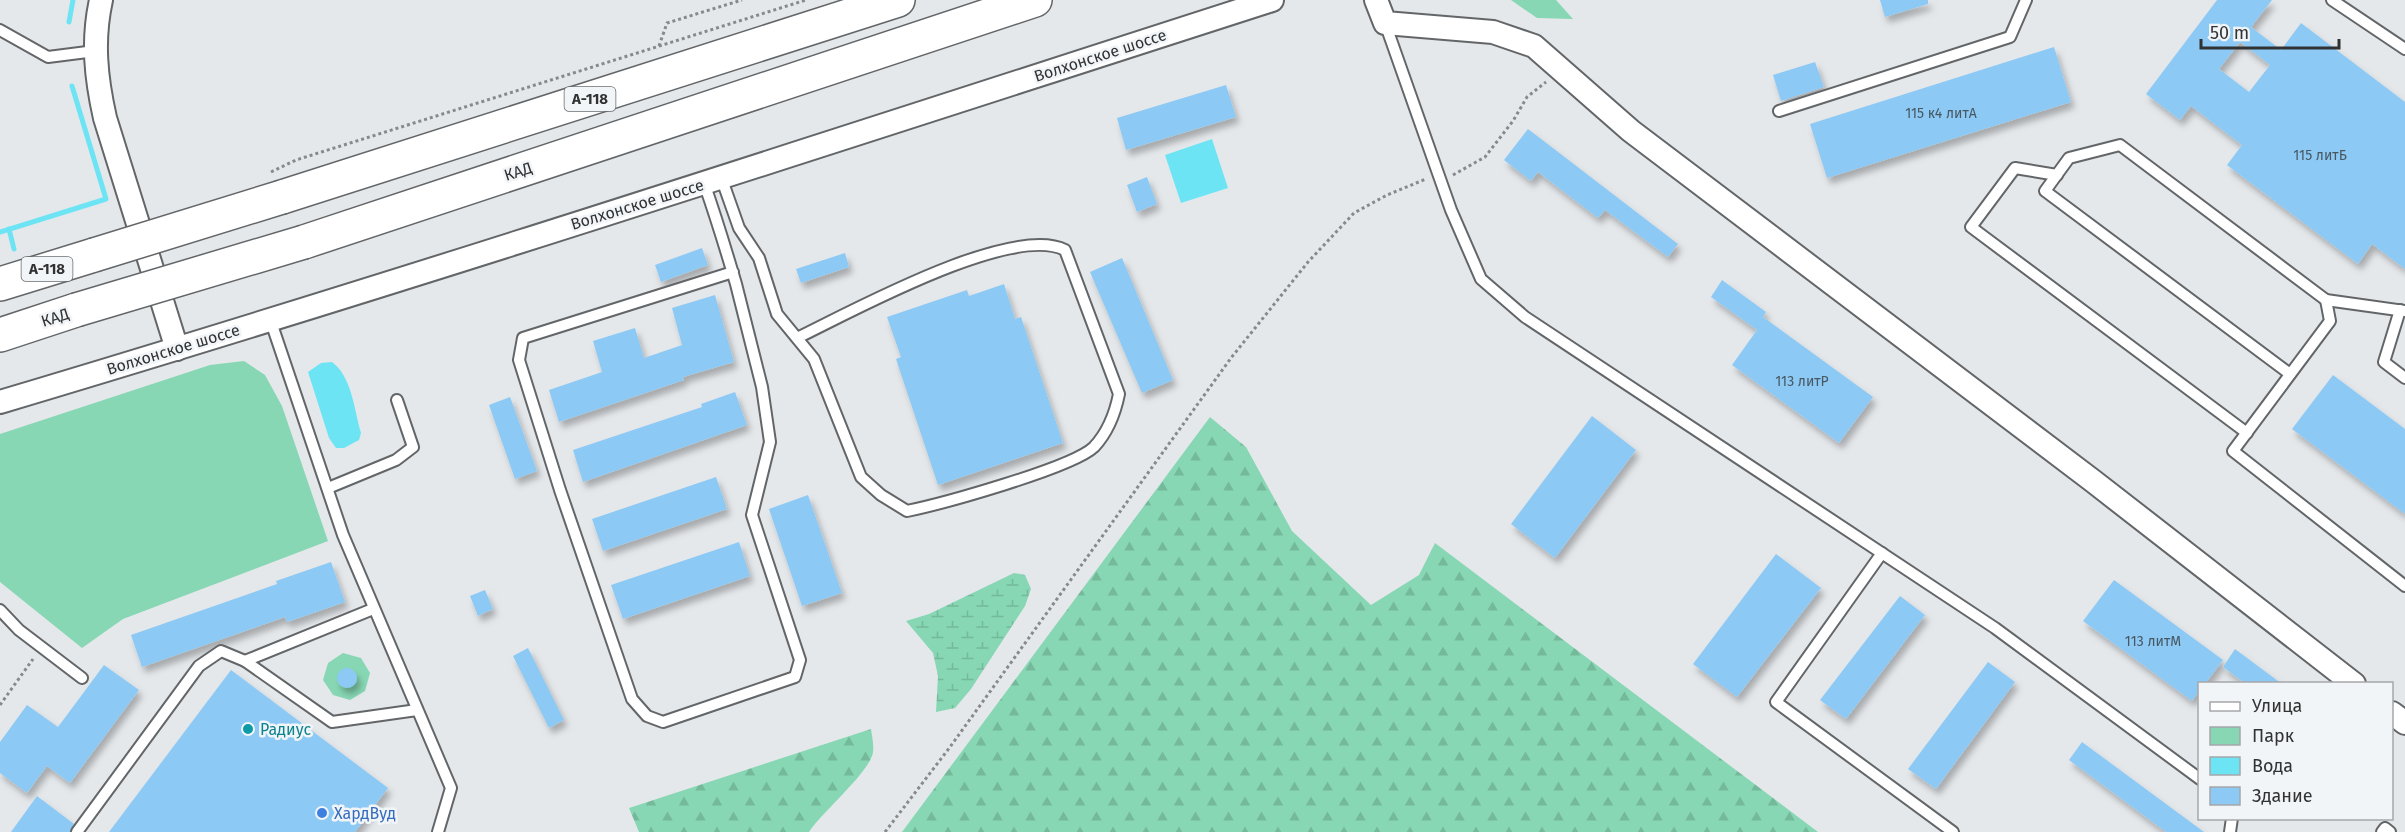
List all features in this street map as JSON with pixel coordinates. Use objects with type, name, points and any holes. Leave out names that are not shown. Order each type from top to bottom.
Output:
[{"type":"highway","name":"А-118","points":[[0,284],[282,197],[898,0]]},
{"type":"highway","name":"КАД","points":[[0,335],[304,242],[1035,0]]},
{"type":"street","points":[[101,0],[94,51],[105,118],[177,349]]},
{"type":"street","name":"Волхонское шоссе","points":[[0,402],[177,349],[712,180],[1272,0]]},
{"type":"street","points":[[1376,0],[1385,23],[1493,32],[1534,46],[1631,131],[2093,481],[2351,682]]},
{"type":"street","points":[[2393,714],[2405,723]]},
{"type":"lane","points":[[1779,111],[2010,37],[2026,0]]},
{"type":"lane","points":[[2332,0],[2405,49]]},
{"type":"lane","points":[[1385,23],[1480,279],[1525,317],[1995,628],[2198,778]]},
{"type":"lane","points":[[0,30],[48,57],[94,51]]},
{"type":"lane","points":[[2290,374],[2045,191],[2069,158],[2120,145],[2326,300],[2402,311],[2384,362],[2405,378]]},
{"type":"lane","points":[[2057,175],[2015,168],[1971,227],[2247,433]]},
{"type":"lane","points":[[712,180],[762,387],[770,442],[753,514],[800,660],[795,677],[663,722],[647,716],[632,699],[538,423],[519,360],[523,338],[733,272]]},
{"type":"lane","points":[[712,180],[759,258],[777,314],[797,338],[814,358],[861,477],[881,495],[907,511],[942,504],[1072,459],[1093,448],[1114,417],[1119,394],[1065,250],[1054,244],[1011,247],[920,278],[797,338]]},
{"type":"lane","points":[[2326,300],[2330,321],[2233,451],[2405,586]]},
{"type":"lane","points":[[270,319],[342,535],[451,788],[438,832]]},
{"type":"lane","points":[[327,488],[396,460],[413,447],[397,400]]},
{"type":"lane","points":[[1882,553],[1776,702],[1953,832]]},
{"type":"lane","points":[[245,661],[373,609]]},
{"type":"lane","points":[[0,610],[41,647],[82,678]]},
{"type":"lane","points":[[77,832],[199,666],[221,651],[245,661],[332,722],[417,710]]},
{"type":"lane","points":[[2382,832],[2385,828],[2390,832]]},
{"type":"path","points":[[659,46],[667,23],[742,0]]},
{"type":"path","points":[[296,160],[806,0]]},
{"type":"path","points":[[885,832],[950,747],[1231,358],[1308,262],[1354,213],[1387,195],[1441,179],[1485,156],[1513,121],[1527,97],[1545,82],[1557,65]]},
{"type":"path","points":[[0,705],[41,647]]},
{"type":"green space","points":[[1511,0],[1556,0],[1573,19],[1537,18]]},
{"type":"green space","points":[[244,361],[265,375],[282,406],[328,541],[123,619],[82,648],[0,582],[0,434],[210,365]]},
{"type":"green space","points":[[1210,417],[1246,447],[1292,531],[1371,605],[1419,575],[1435,543],[1818,832],[902,832]]},
{"type":"green space","points":[[1014,573],[1025,575],[1031,589],[1025,606],[971,689],[955,708],[936,712],[938,676],[933,653],[906,621],[929,614]]},
{"type":"green space","points":[[343,653],[361,658],[370,673],[365,691],[350,700],[333,695],[323,680],[328,663]]},
{"type":"green space","points":[[871,729],[873,752],[864,770],[809,832],[639,832],[629,808]]},
{"type":"water","points":[[1212,139],[1228,188],[1181,203],[1165,155]]},
{"type":"water","points":[[332,362],[339,368],[348,385],[361,433],[359,440],[344,448],[336,448],[329,438],[308,372],[321,363]]},
{"type":"building","points":[[1880,0],[1928,0],[1928,4],[1885,17]]},
{"type":"building","points":[[2217,0],[2272,0],[2251,27],[2281,50],[2301,23],[2405,102],[2405,269],[2372,244],[2358,264],[2227,165],[2242,145],[2191,106],[2180,120],[2146,94]],"holes":[[[2240,42],[2270,65],[2249,92],[2219,69]]]},
{"type":"building","points":[[2054,47],[2071,102],[1827,178],[1810,124]]},
{"type":"building","points":[[1815,62],[1824,87],[1781,101],[1773,75]]},
{"type":"building","points":[[1226,85],[1236,117],[1126,150],[1117,118]]},
{"type":"building","points":[[1528,129],[1678,244],[1668,257],[1605,210],[1598,218],[1538,172],[1531,181],[1504,160]]},
{"type":"building","points":[[1147,177],[1157,204],[1137,212],[1127,185]]},
{"type":"building","points":[[702,248],[708,265],[661,282],[655,265]]},
{"type":"building","points":[[845,253],[849,267],[801,283],[796,269]]},
{"type":"building","points":[[1122,258],[1173,380],[1142,393],[1090,272]]},
{"type":"building","points":[[1722,280],[1766,312],[1763,317],[1873,397],[1839,443],[1732,365],[1757,330],[1711,297]]},
{"type":"building","points":[[1004,284],[1015,319],[1021,317],[1063,443],[938,485],[896,359],[901,357],[887,317],[967,290],[969,296]]},
{"type":"building","points":[[715,295],[734,362],[683,377],[684,380],[559,422],[549,390],[602,372],[593,341],[635,328],[644,358],[682,345],[672,308]]},
{"type":"building","points":[[2333,375],[2405,429],[2405,514],[2292,429]]},
{"type":"building","points":[[735,392],[747,425],[583,482],[573,450],[702,407],[701,404]]},
{"type":"building","points":[[510,397],[537,471],[515,479],[489,405]]},
{"type":"building","points":[[1592,416],[1636,450],[1555,558],[1511,524]]},
{"type":"building","points":[[716,477],[727,509],[603,551],[592,519]]},
{"type":"building","points":[[808,495],[842,593],[802,606],[769,509]]},
{"type":"building","points":[[739,542],[750,576],[623,619],[611,585]]},
{"type":"building","points":[[1776,554],[1821,588],[1737,697],[1693,664]]},
{"type":"building","points":[[331,562],[345,602],[287,622],[285,617],[142,667],[131,635],[277,584],[276,581]]},
{"type":"building","points":[[2114,580],[2223,660],[2206,682],[2198,682],[2198,692],[2192,701],[2083,621]]},
{"type":"building","points":[[485,590],[493,609],[478,616],[470,596]]},
{"type":"building","points":[[1900,596],[1925,615],[1846,719],[1820,700]]},
{"type":"building","points":[[528,648],[564,720],[549,728],[513,656]]},
{"type":"building","points":[[2235,649],[2279,682],[2243,682],[2223,667]]},
{"type":"building","points":[[1988,662],[2015,682],[1936,789],[1908,769]]},
{"type":"building","points":[[104,665],[139,690],[70,783],[47,766],[27,793],[0,773],[0,742],[27,705],[58,727]]},
{"type":"building","points":[[343,668],[351,668],[357,674],[357,682],[351,688],[343,688],[337,682],[337,674]]},
{"type":"building","name":"Радиус","points":[[231,670],[388,788],[355,832],[109,832]]},
{"type":"building","points":[[2082,742],[2204,832],[2166,832],[2069,760]]},
{"type":"building","points":[[37,796],[74,824],[70,832],[11,832]]},
{"type":"waterway","points":[[69,22],[73,0]]},
{"type":"waterway","points":[[0,232],[106,199],[72,86]]},
{"type":"waterway","points":[[9,229],[14,249]]},
{"type":"place","name":"Радиус","points":[[248,729]]},
{"type":"place","name":"ХардВуд","points":[[322,813]]}]
